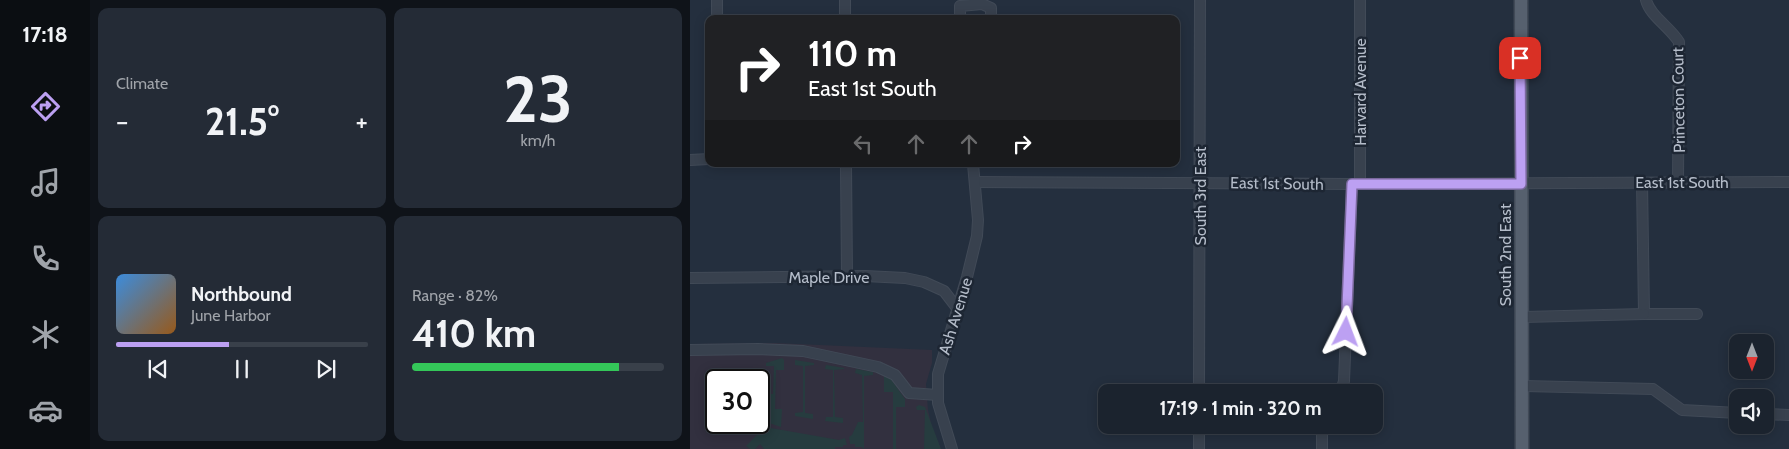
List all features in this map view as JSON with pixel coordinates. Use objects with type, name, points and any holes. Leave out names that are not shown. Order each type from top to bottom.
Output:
[{"type":"main road","name":"South 2nd East","points":[[1521,0],[1522,449]]},
{"type":"street","points":[[717,0],[717,15]]},
{"type":"street","points":[[845,0],[846,15]]},
{"type":"street","name":"South 3rd East","points":[[1199,384],[1200,0]]},
{"type":"street","name":"Harvard Avenue","points":[[1343,384],[1356,184],[1360,0]]},
{"type":"street","name":"Princeton Court","points":[[1646,0],[1648,6],[1672,30],[1679,42],[1678,182]]},
{"type":"street","points":[[960,15],[960,6],[982,4],[991,8],[991,15]]},
{"type":"street","points":[[690,160],[705,160]]},
{"type":"street","points":[[846,167],[846,276]]},
{"type":"street","name":"Ash Avenue","points":[[952,449],[940,410],[938,374],[967,278],[976,236],[978,220],[973,167]]},
{"type":"street","name":"East 1st South","points":[[975,182],[1356,184],[1789,182]]},
{"type":"street","points":[[1642,182],[1644,314]]},
{"type":"street","name":"Maple Drive","points":[[690,278],[846,276],[905,278],[924,282],[944,291],[957,308]]},
{"type":"street","points":[[1521,317],[1697,314]]},
{"type":"street","points":[[690,350],[803,350],[878,367],[895,375],[909,393],[938,395]]},
{"type":"street","points":[[1521,386],[1653,389],[1682,410],[1729,413]]},
{"type":"street","points":[[1774,414],[1789,415]]},
{"type":"street","points":[[1199,434],[1199,449]]},
{"type":"street","points":[[1322,434],[1322,449]]},
{"type":"shaded area","points":[[775,343],[932,350],[932,363],[926,384],[928,410],[932,428],[941,449],[690,449],[690,344]]},
{"type":"green space","points":[[782,358],[784,360],[784,370],[776,370],[775,409],[782,409],[781,427],[770,423],[770,394],[773,394],[774,366],[766,366],[766,363]]},
{"type":"green space","points":[[795,360],[814,363],[814,365],[805,366],[805,413],[813,414],[813,419],[795,416],[795,413],[803,412],[803,366],[795,365]]},
{"type":"green space","points":[[826,365],[844,368],[834,370],[835,417],[843,418],[843,423],[825,421],[826,417],[833,417],[833,370],[825,369]]},
{"type":"green space","points":[[856,369],[873,372],[873,375],[864,376],[864,449],[862,447],[855,447],[855,444],[850,444],[849,437],[852,435],[858,422],[863,422],[862,375],[855,373]]},
{"type":"green space","points":[[884,375],[888,375],[905,399],[905,407],[896,407],[896,449],[893,449],[893,392],[884,392]]},
{"type":"green space","points":[[919,405],[925,407],[941,449],[924,449],[925,410],[917,410],[916,407]]},
{"type":"green space","points":[[770,428],[839,440],[845,438],[847,445],[835,447],[835,449],[764,449],[760,444],[755,449],[750,449],[746,446],[758,434],[770,434]]},
{"type":"route","points":[[1346,332],[1352,184],[1521,184],[1520,58]]}]
